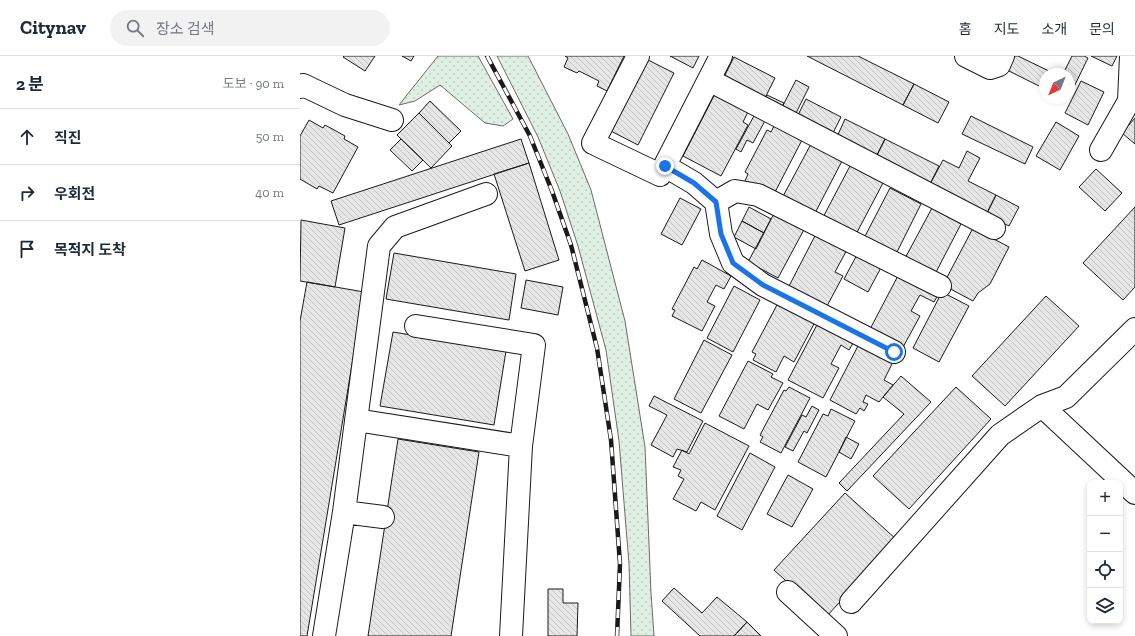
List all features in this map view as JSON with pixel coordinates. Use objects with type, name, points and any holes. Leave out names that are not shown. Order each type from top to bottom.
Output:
[{"type":"street","points":[[638,56],[593,143],[660,175],[722,56]]},
{"type":"street","points":[[966,56],[990,68],[998,64],[1003,56]]},
{"type":"street","points":[[1101,150],[1129,101],[1131,56]]},
{"type":"street","points":[[709,80],[994,228]]},
{"type":"street","points":[[300,87],[304,84],[345,105],[392,120]]},
{"type":"street","points":[[665,166],[694,183],[716,202],[721,234],[733,263],[763,285],[894,352]]},
{"type":"street","points":[[716,202],[735,191],[758,195],[940,286]]},
{"type":"street","points":[[324,636],[344,512],[379,246],[395,227],[486,194]]},
{"type":"street","points":[[416,326],[534,345],[521,446],[511,636]]},
{"type":"street","points":[[851,602],[1000,435],[1042,406],[1066,397],[1135,329]]},
{"type":"street","points":[[1042,406],[1135,493]]},
{"type":"street","points":[[356,420],[521,446]]},
{"type":"street","points":[[344,512],[383,516]]},
{"type":"street","points":[[788,592],[836,636]]},
{"type":"green space","points":[[438,56],[478,56],[513,119],[503,126],[485,123],[440,85],[415,101],[399,105]]},
{"type":"green space","points":[[497,56],[528,56],[568,134],[591,190],[625,321],[645,447],[654,636],[631,636],[629,564],[619,441],[606,350],[578,246],[560,191],[538,137]]},
{"type":"building","points":[[375,56],[365,71],[343,57]]},
{"type":"building","points":[[402,56],[414,56],[411,61]]},
{"type":"building","points":[[565,56],[624,56],[607,91],[597,86],[599,81],[579,71],[577,73],[564,67],[568,58]]},
{"type":"building","points":[[670,56],[699,56],[693,68]]},
{"type":"building","points":[[807,56],[858,56],[914,84],[903,105]]},
{"type":"building","points":[[1011,56],[1018,56],[1043,68],[1039,68],[1039,86],[1005,69]]},
{"type":"building","points":[[1072,56],[1084,56],[1088,58],[1075,85],[1075,68],[1066,68]]},
{"type":"building","points":[[1091,56],[1117,56],[1112,66]]},
{"type":"building","points":[[642,57],[674,73],[638,145],[607,129]]},
{"type":"building","points":[[734,57],[775,78],[763,102],[722,81]]},
{"type":"building","points":[[796,80],[809,87],[794,117],[780,111]]},
{"type":"building","points":[[1081,81],[1104,92],[1088,125],[1065,113],[1070,104],[1075,104],[1075,93]]},
{"type":"building","points":[[914,84],[949,102],[938,123],[903,105]]},
{"type":"building","points":[[717,90],[750,108],[743,122],[748,125],[721,176],[683,156]]},
{"type":"building","points":[[767,95],[784,103],[780,111],[763,102]]},
{"type":"building","points":[[806,99],[841,117],[831,137],[796,119]]},
{"type":"building","points":[[430,101],[461,131],[449,143],[419,113]]},
{"type":"building","points":[[419,113],[452,146],[431,168],[397,135]]},
{"type":"building","points":[[755,114],[766,119],[753,143],[747,140],[741,152],[736,149]]},
{"type":"building","points":[[971,116],[1033,147],[1025,164],[962,134]]},
{"type":"building","points":[[1135,118],[1135,144],[1122,133]]},
{"type":"building","points":[[845,119],[885,139],[875,159],[836,139]]},
{"type":"building","points":[[309,120],[323,128],[325,125],[345,136],[344,139],[358,147],[333,193],[319,186],[317,189],[300,179],[300,136]]},
{"type":"building","points":[[1056,122],[1079,136],[1060,170],[1036,156]]},
{"type":"building","points":[[774,126],[802,140],[773,196],[745,181],[748,174],[745,172],[767,130],[771,132]]},
{"type":"building","points":[[401,139],[423,160],[412,171],[390,150]]},
{"type":"building","points":[[521,139],[529,163],[339,225],[331,201]]},
{"type":"building","points":[[885,139],[939,166],[929,186],[875,159]]},
{"type":"building","points":[[811,144],[842,161],[813,217],[781,200]]},
{"type":"building","points":[[967,151],[980,158],[968,181],[996,195],[986,215],[929,186],[943,160],[959,168]]},
{"type":"building","points":[[529,163],[559,260],[525,271],[494,174]]},
{"type":"building","points":[[850,166],[883,183],[854,238],[821,221]]},
{"type":"building","points":[[1096,169],[1122,193],[1105,211],[1079,187]]},
{"type":"building","points":[[890,188],[921,204],[894,258],[862,242]]},
{"type":"building","points":[[996,195],[1019,207],[1009,226],[986,215]]},
{"type":"building","points":[[680,198],[701,209],[682,245],[661,234]]},
{"type":"building","points":[[749,207],[771,219],[764,233],[742,221]]},
{"type":"building","points":[[1135,207],[1135,287],[1123,300],[1083,263]]},
{"type":"building","points":[[777,208],[807,224],[778,278],[748,262]]},
{"type":"building","points":[[932,208],[961,224],[933,278],[903,262]]},
{"type":"building","points":[[301,220],[345,228],[335,287],[300,281]]},
{"type":"building","points":[[742,221],[764,233],[756,249],[734,237]]},
{"type":"building","points":[[973,228],[1009,247],[990,284],[978,293],[973,301],[943,285]]},
{"type":"building","points":[[818,230],[849,246],[835,272],[843,276],[827,306],[789,286]]},
{"type":"building","points":[[860,249],[884,262],[868,292],[844,279]]},
{"type":"building","points":[[394,253],[516,274],[509,320],[386,299]]},
{"type":"building","points":[[702,260],[731,276],[724,289],[716,285],[707,302],[715,306],[702,331],[672,316],[675,310],[672,309],[694,267],[697,269]]},
{"type":"building","points":[[901,270],[940,291],[934,302],[920,295],[911,311],[920,316],[902,349],[869,331]]},
{"type":"building","points":[[526,280],[563,287],[558,315],[521,308]]},
{"type":"building","points":[[307,282],[364,292],[307,636],[300,636],[300,321]]},
{"type":"building","points":[[734,286],[760,300],[733,352],[707,338]]},
{"type":"building","points":[[942,292],[969,306],[939,362],[913,348]]},
{"type":"building","points":[[1046,296],[1079,326],[1005,406],[972,376]]},
{"type":"building","points":[[778,303],[815,322],[794,362],[784,356],[776,372],[753,360],[756,354],[752,352]]},
{"type":"building","points":[[819,321],[855,340],[849,350],[841,345],[831,364],[839,368],[823,398],[788,380]]},
{"type":"building","points":[[393,332],[506,351],[494,425],[380,406]]},
{"type":"building","points":[[704,340],[732,355],[701,413],[674,399]]},
{"type":"building","points":[[860,342],[894,360],[884,380],[893,385],[879,402],[866,395],[863,402],[868,404],[864,411],[860,408],[856,414],[830,400]]},
{"type":"building","points":[[748,361],[773,374],[771,377],[783,383],[768,410],[757,404],[744,429],[719,416]]},
{"type":"building","points":[[901,376],[931,402],[847,491],[839,483],[904,414],[883,397]]},
{"type":"building","points":[[789,387],[810,398],[781,453],[760,442],[763,437],[760,435],[784,390],[786,391]]},
{"type":"building","points":[[956,387],[991,419],[909,509],[873,476]]},
{"type":"building","points":[[654,396],[703,421],[687,452],[677,449],[673,457],[651,445],[667,415],[649,406]]},
{"type":"building","points":[[812,406],[819,410],[807,433],[804,431],[793,451],[785,447],[802,415],[806,417]]},
{"type":"building","points":[[831,409],[855,421],[826,477],[798,462],[823,414],[828,416]]},
{"type":"building","points":[[705,423],[749,446],[715,510],[701,502],[696,511],[673,499],[684,479],[678,476],[681,470],[673,467],[682,450],[689,454]]},
{"type":"building","points":[[846,437],[859,444],[851,459],[839,452]]},
{"type":"building","points":[[398,439],[479,452],[451,636],[368,636]]},
{"type":"building","points":[[750,453],[775,467],[742,530],[717,516]]},
{"type":"building","points":[[788,475],[813,489],[792,527],[767,514]]},
{"type":"building","points":[[845,493],[897,540],[826,617],[774,570]]},
{"type":"building","points":[[674,588],[702,613],[717,597],[747,622],[734,636],[700,636],[662,601]]},
{"type":"building","points":[[548,589],[563,589],[563,603],[578,603],[577,636],[548,636]]},
{"type":"building","points":[[747,622],[761,636],[734,636]]},
{"type":"railway","points":[[487,56],[530,136],[552,191],[571,245],[597,348],[611,440],[620,564],[617,636]]},
{"type":"route","points":[[665,166],[694,183],[716,202],[721,234],[733,263],[763,285],[894,352]]}]
